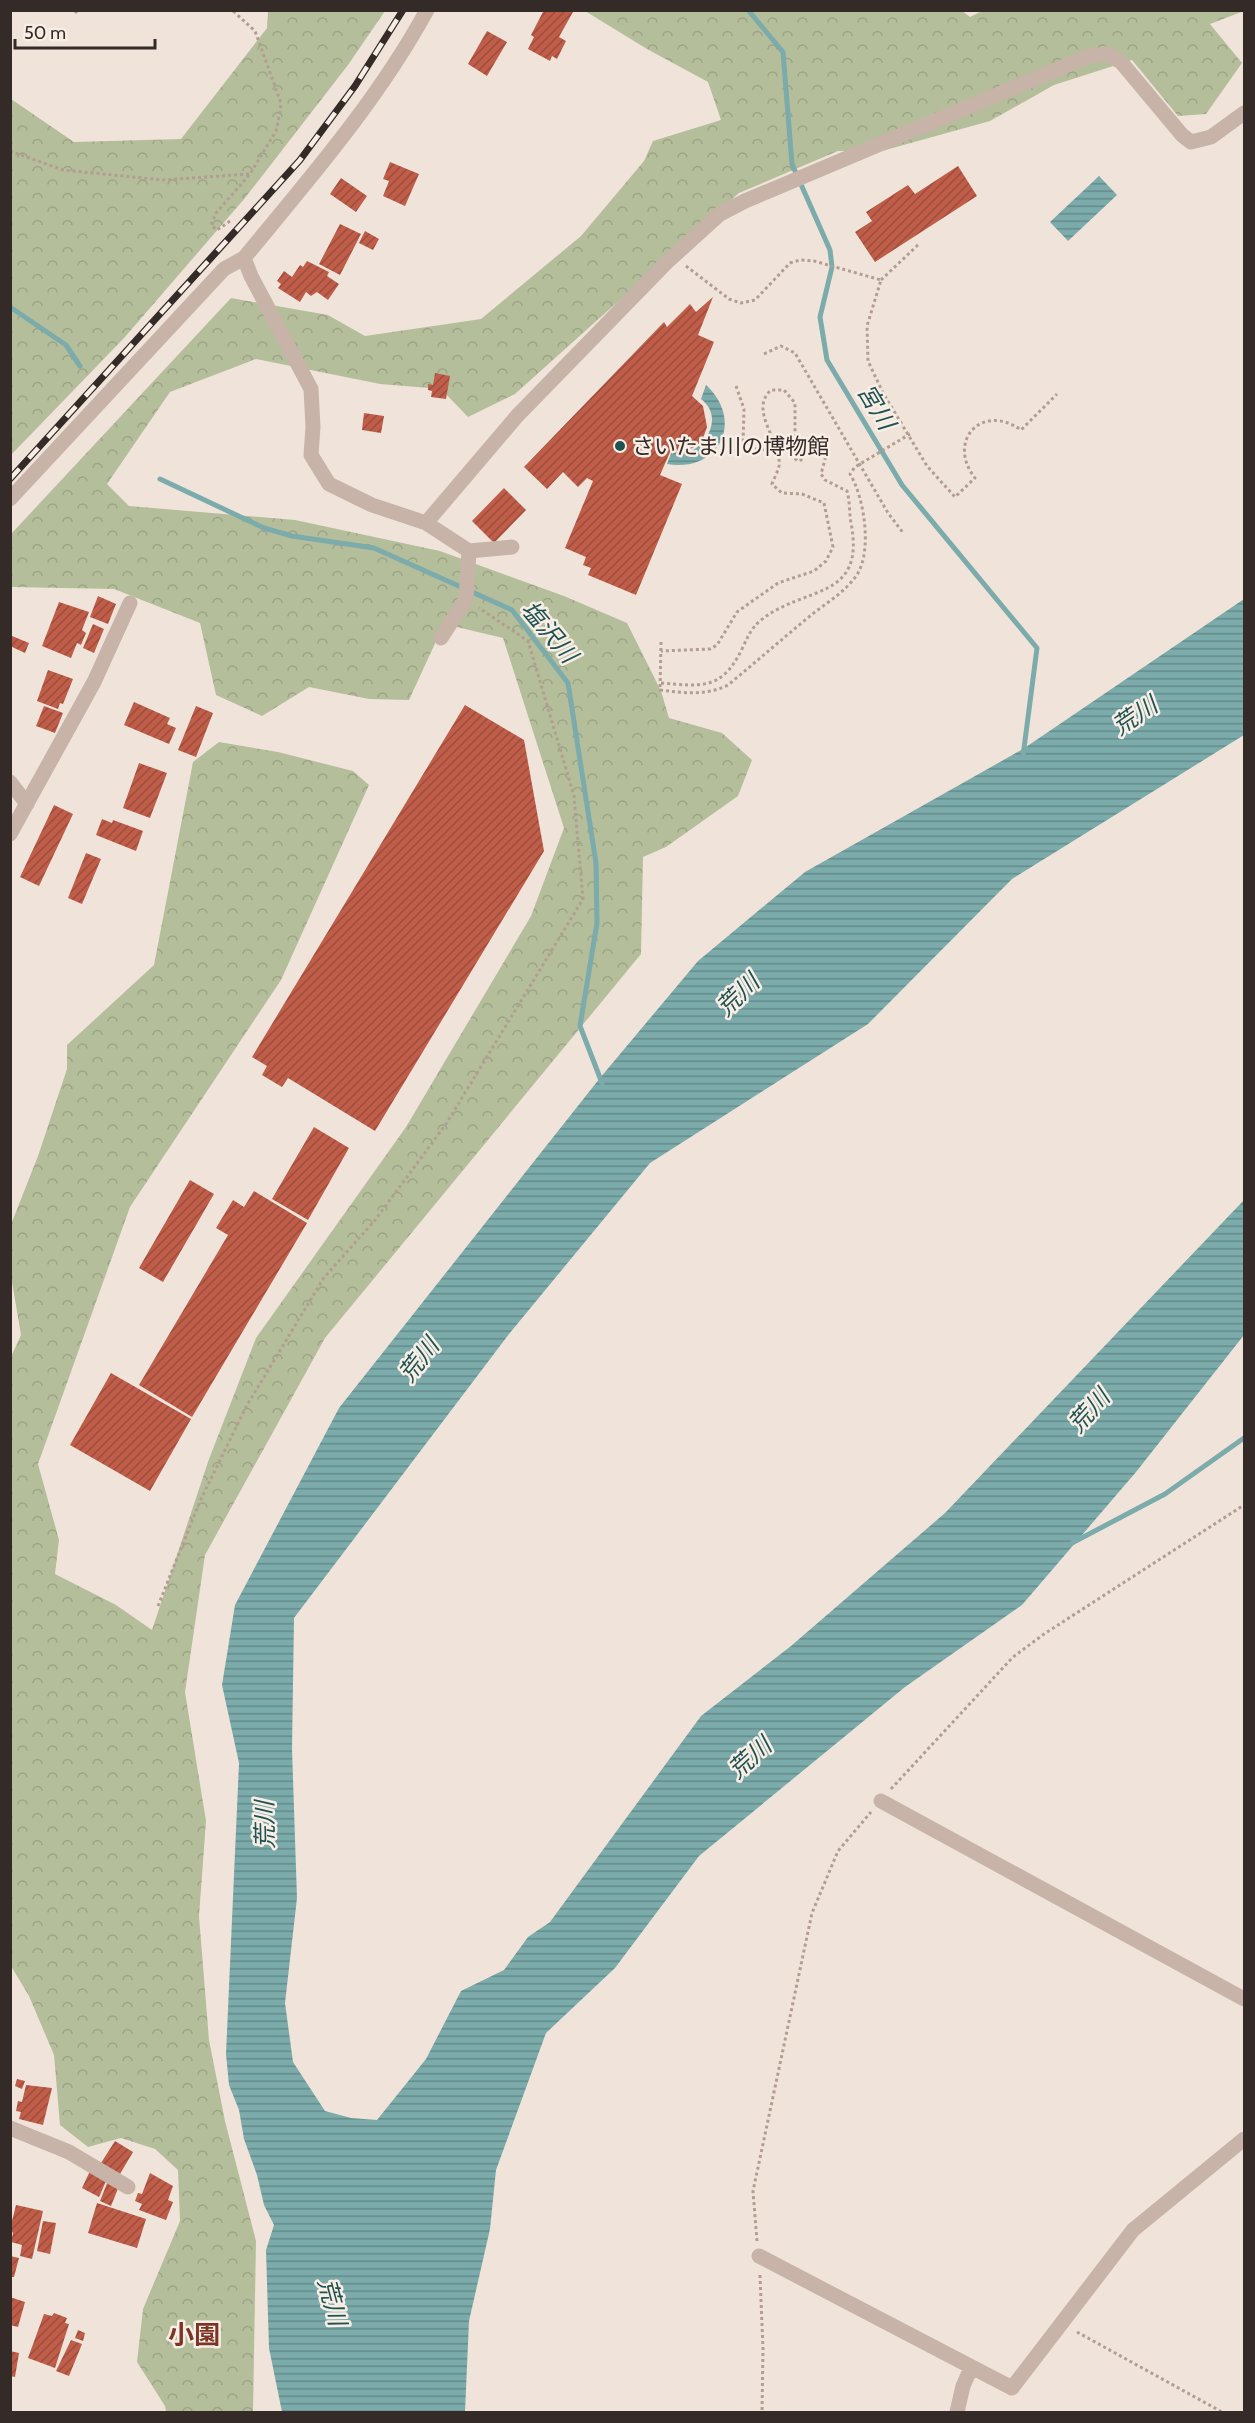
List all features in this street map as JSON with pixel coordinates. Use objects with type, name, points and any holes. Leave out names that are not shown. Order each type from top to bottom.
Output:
[{"type":"street","points":[[10,499],[224,269],[244,258],[344,133],[387,75],[427,10]]},
{"type":"street","points":[[426,523],[517,416],[675,255],[720,214],[1089,57],[1107,54],[1121,62],[1182,135],[1191,142],[1211,138],[1245,113]]},
{"type":"street","points":[[244,258],[251,276],[311,389],[313,427],[310,455],[329,484],[372,505],[426,523],[469,550],[512,547]]},
{"type":"street","points":[[441,638],[466,599],[469,550]]},
{"type":"street","points":[[10,834],[94,682],[130,603]]},
{"type":"street","points":[[10,782],[27,804]]},
{"type":"street","points":[[880,1801],[1245,1999]]},
{"type":"street","points":[[10,2128],[69,2152],[128,2187]]},
{"type":"street","points":[[759,2256],[1012,2388],[1133,2230],[1245,2139]]},
{"type":"street","points":[[957,2412],[963,2386],[971,2367]]},
{"type":"path","points":[[230,222],[217,230],[211,225],[216,213],[250,174],[276,131],[281,103],[255,31],[232,10]]},
{"type":"path","points":[[10,151],[63,170],[164,180],[250,174]]},
{"type":"path","points":[[919,244],[881,280],[867,326],[868,361],[883,393],[910,434],[927,466],[956,496],[975,478],[965,461],[964,451],[965,443],[974,428],[982,422],[998,419],[1021,430],[1057,394]]},
{"type":"path","points":[[675,255],[693,274],[729,299],[741,303],[755,300],[790,263],[800,260],[814,261],[881,280]]},
{"type":"path","points":[[764,354],[781,346],[795,353],[888,513],[904,534]]},
{"type":"path","points":[[736,386],[744,409],[743,442],[747,447],[754,449],[776,450]]},
{"type":"path","points":[[661,651],[710,649],[717,645],[737,612],[778,583],[814,571],[831,553],[833,547],[824,503],[802,494],[782,493],[772,484],[779,468],[762,405],[765,395],[771,390],[778,389],[791,395],[795,403],[795,458],[797,461],[801,460],[805,453],[816,445],[824,447],[827,452],[821,474],[825,480],[847,491],[855,541],[851,564],[846,574],[824,592],[776,609],[758,622],[723,677],[708,685],[661,683]]},
{"type":"path","points":[[661,642],[660,690],[688,693],[722,688],[852,582],[862,564],[865,548],[857,489],[850,474],[860,464],[910,434]]},
{"type":"path","points":[[158,1606],[200,1501],[246,1407],[323,1280],[376,1219],[446,1124],[583,899],[574,796],[528,641],[466,599]]},
{"type":"path","points":[[762,2412],[763,2349],[759,2256],[753,2191],[812,1913],[838,1851],[880,1801],[1013,1657],[1094,1601],[1245,1505]]},
{"type":"path","points":[[1062,2323],[1222,2412]]},
{"type":"green space","points":[[961,10],[970,17],[984,10],[1244,11],[1210,24],[1242,63],[1206,114],[1178,116],[1132,60],[1054,85],[990,121],[882,151],[838,151],[739,193],[515,394],[468,417],[441,389],[380,384],[256,359],[170,392],[107,484],[129,506],[295,520],[440,551],[564,596],[627,623],[661,691],[669,718],[722,733],[752,760],[738,796],[666,847],[643,857],[641,954],[325,1338],[205,1555],[185,1692],[206,1821],[199,1916],[209,2040],[225,2121],[256,2241],[253,2412],[166,2412],[165,2406],[137,2362],[143,2309],[180,2221],[178,2170],[155,2149],[121,2138],[88,2147],[60,2125],[54,2055],[29,1996],[11,1966],[10,1359],[21,1335],[11,1276],[10,1227],[38,1156],[67,1069],[67,1045],[154,965],[193,762],[219,742],[278,752],[353,771],[369,785],[281,980],[130,1207],[38,1464],[59,1540],[55,1574],[116,1605],[152,1630],[209,1459],[256,1338],[406,1127],[531,916],[564,828],[503,638],[444,624],[409,700],[369,699],[309,687],[262,716],[216,695],[200,623],[114,589],[11,587],[11,534],[231,298],[328,315],[365,336],[481,319],[581,236],[644,161],[653,141],[721,120],[708,82],[647,49],[585,11]]},
{"type":"green space","points":[[268,11],[385,11],[348,65],[245,198],[125,337],[11,455],[11,99],[74,142],[181,139],[267,28]]},
{"type":"water","points":[[1099,176],[1117,195],[1068,241],[1050,222]]},
{"type":"water","points":[[706,385],[718,399],[724,414],[725,428],[721,441],[701,461],[685,465],[667,464],[672,451],[690,452],[697,448],[708,435],[711,428],[711,413],[701,399]]},
{"type":"water","name":"荒川","points":[[1244,599],[1244,735],[1012,879],[868,1024],[650,1163],[509,1334],[294,1618],[292,1749],[297,1898],[285,2003],[293,2062],[325,2111],[351,2118],[377,2120],[426,2059],[461,1991],[504,1970],[528,1937],[550,1922],[701,1716],[791,1646],[945,1513],[1244,1200],[1244,1335],[1136,1472],[1022,1605],[905,1687],[699,1856],[615,1968],[546,2033],[496,2170],[490,2229],[469,2321],[465,2412],[282,2412],[269,2348],[266,2250],[274,2225],[264,2205],[257,2175],[244,2139],[239,2110],[229,2085],[226,2054],[239,1763],[222,1685],[235,1605],[339,1408],[600,1078],[698,961],[805,872],[1023,749]]},
{"type":"building","points":[[544,10],[573,12],[559,37],[566,41],[557,59],[552,56],[550,61],[528,49],[534,37],[531,35]]},
{"type":"building","points":[[487,31],[507,42],[487,76],[468,64]]},
{"type":"building","points":[[390,162],[419,174],[405,206],[383,196],[389,181],[383,179]]},
{"type":"building","points":[[958,166],[977,196],[875,262],[855,232],[872,221],[866,212],[908,185],[915,194]]},
{"type":"building","points":[[341,178],[367,196],[356,212],[330,194]]},
{"type":"building","points":[[340,224],[361,234],[340,275],[319,264]]},
{"type":"building","points":[[365,231],[379,239],[373,250],[359,243]]},
{"type":"building","points":[[307,261],[329,272],[327,276],[339,284],[328,300],[317,292],[311,296],[306,292],[300,302],[278,288],[281,284],[277,281],[284,271],[292,277],[300,265],[303,267]]},
{"type":"building","name":"さいたま川の博物館","points":[[713,297],[698,335],[714,342],[692,396],[703,406],[707,427],[702,441],[693,448],[671,450],[660,475],[682,484],[636,595],[588,575],[591,568],[583,565],[586,557],[565,548],[593,481],[587,478],[578,487],[563,472],[547,489],[524,467],[664,322],[667,327],[690,304],[696,312]]},
{"type":"building","points":[[435,373],[450,376],[446,399],[431,397],[432,391],[428,390],[428,384],[433,385]]},
{"type":"building","points":[[364,413],[384,416],[381,433],[362,430]]},
{"type":"building","points":[[504,488],[526,510],[494,543],[472,521]]},
{"type":"building","points":[[98,596],[116,604],[108,624],[90,617]]},
{"type":"building","points":[[59,602],[89,612],[82,630],[86,633],[81,645],[77,643],[71,658],[42,646]]},
{"type":"building","points":[[93,624],[104,629],[94,653],[83,648]]},
{"type":"building","points":[[12,636],[29,643],[25,653],[10,646]]},
{"type":"building","points":[[48,670],[73,679],[63,704],[60,703],[58,709],[37,701]]},
{"type":"building","points":[[134,702],[170,718],[167,724],[176,728],[169,744],[124,725]]},
{"type":"building","points":[[465,705],[524,740],[544,851],[375,1131],[288,1078],[282,1087],[262,1075],[267,1066],[252,1057]]},
{"type":"building","points":[[44,706],[63,713],[55,733],[36,726]]},
{"type":"building","points":[[196,706],[213,713],[196,757],[178,750]]},
{"type":"building","points":[[139,763],[167,773],[150,818],[123,808]]},
{"type":"building","points":[[54,805],[73,814],[39,886],[20,877]]},
{"type":"building","points":[[102,819],[112,823],[113,820],[143,831],[136,851],[96,835]]},
{"type":"building","points":[[86,853],[101,859],[82,904],[68,898]]},
{"type":"building","points":[[314,1127],[349,1148],[308,1220],[272,1199]]},
{"type":"building","points":[[190,1180],[214,1194],[163,1282],[139,1268]]},
{"type":"building","points":[[254,1191],[307,1223],[192,1417],[139,1385],[228,1235],[216,1228],[233,1200],[244,1207]]},
{"type":"building","points":[[111,1373],[191,1419],[150,1491],[70,1445]]},
{"type":"building","points":[[17,2079],[25,2081],[22,2089],[15,2086]]},
{"type":"building","points":[[26,2085],[52,2088],[43,2125],[19,2119],[21,2112],[16,2111],[18,2101],[22,2102]]},
{"type":"building","points":[[115,2141],[133,2152],[120,2174],[101,2163]]},
{"type":"building","points":[[90,2171],[107,2179],[99,2197],[82,2188]]},
{"type":"building","points":[[150,2173],[173,2186],[168,2200],[173,2202],[166,2220],[139,2210],[142,2204],[135,2201],[138,2193],[142,2194]]},
{"type":"building","points":[[108,2181],[119,2186],[111,2206],[100,2201]]},
{"type":"building","points":[[97,2203],[146,2219],[137,2248],[88,2233]]},
{"type":"building","points":[[16,2205],[43,2211],[32,2259],[20,2256],[22,2245],[11,2242],[13,2233],[10,2229]]},
{"type":"building","points":[[43,2221],[56,2223],[50,2254],[37,2251]]},
{"type":"building","points":[[10,2256],[19,2258],[14,2277],[10,2277]]},
{"type":"building","points":[[10,2297],[25,2302],[18,2327],[10,2325]]},
{"type":"building","points":[[54,2313],[67,2318],[65,2323],[69,2324],[55,2368],[28,2358],[44,2314],[52,2316]]},
{"type":"building","points":[[78,2330],[85,2333],[83,2341],[75,2338]]},
{"type":"building","points":[[71,2340],[82,2344],[69,2376],[56,2371]]},
{"type":"building","points":[[10,2351],[19,2353],[15,2377],[10,2376]]},
{"type":"waterway","name":"宮川","points":[[748,10],[783,52],[792,164],[830,250],[832,267],[820,317],[827,360],[902,485],[1037,648],[1023,756]]},
{"type":"waterway","name":"塩沢川","points":[[10,307],[66,345],[80,366]]},
{"type":"waterway","name":"塩沢川","points":[[160,479],[264,528],[292,536],[374,548],[512,610],[568,683],[596,863],[597,923],[580,1026],[602,1083]]},
{"type":"waterway","points":[[1072,1543],[1165,1494],[1244,1438]]},
{"type":"railway","points":[[10,479],[300,160],[355,86],[403,10]]},
{"type":"place","name":"さいたま川の博物館","points":[[620,446]]},
{"type":"district","name":"小園","points":[[194,2335]]}]
